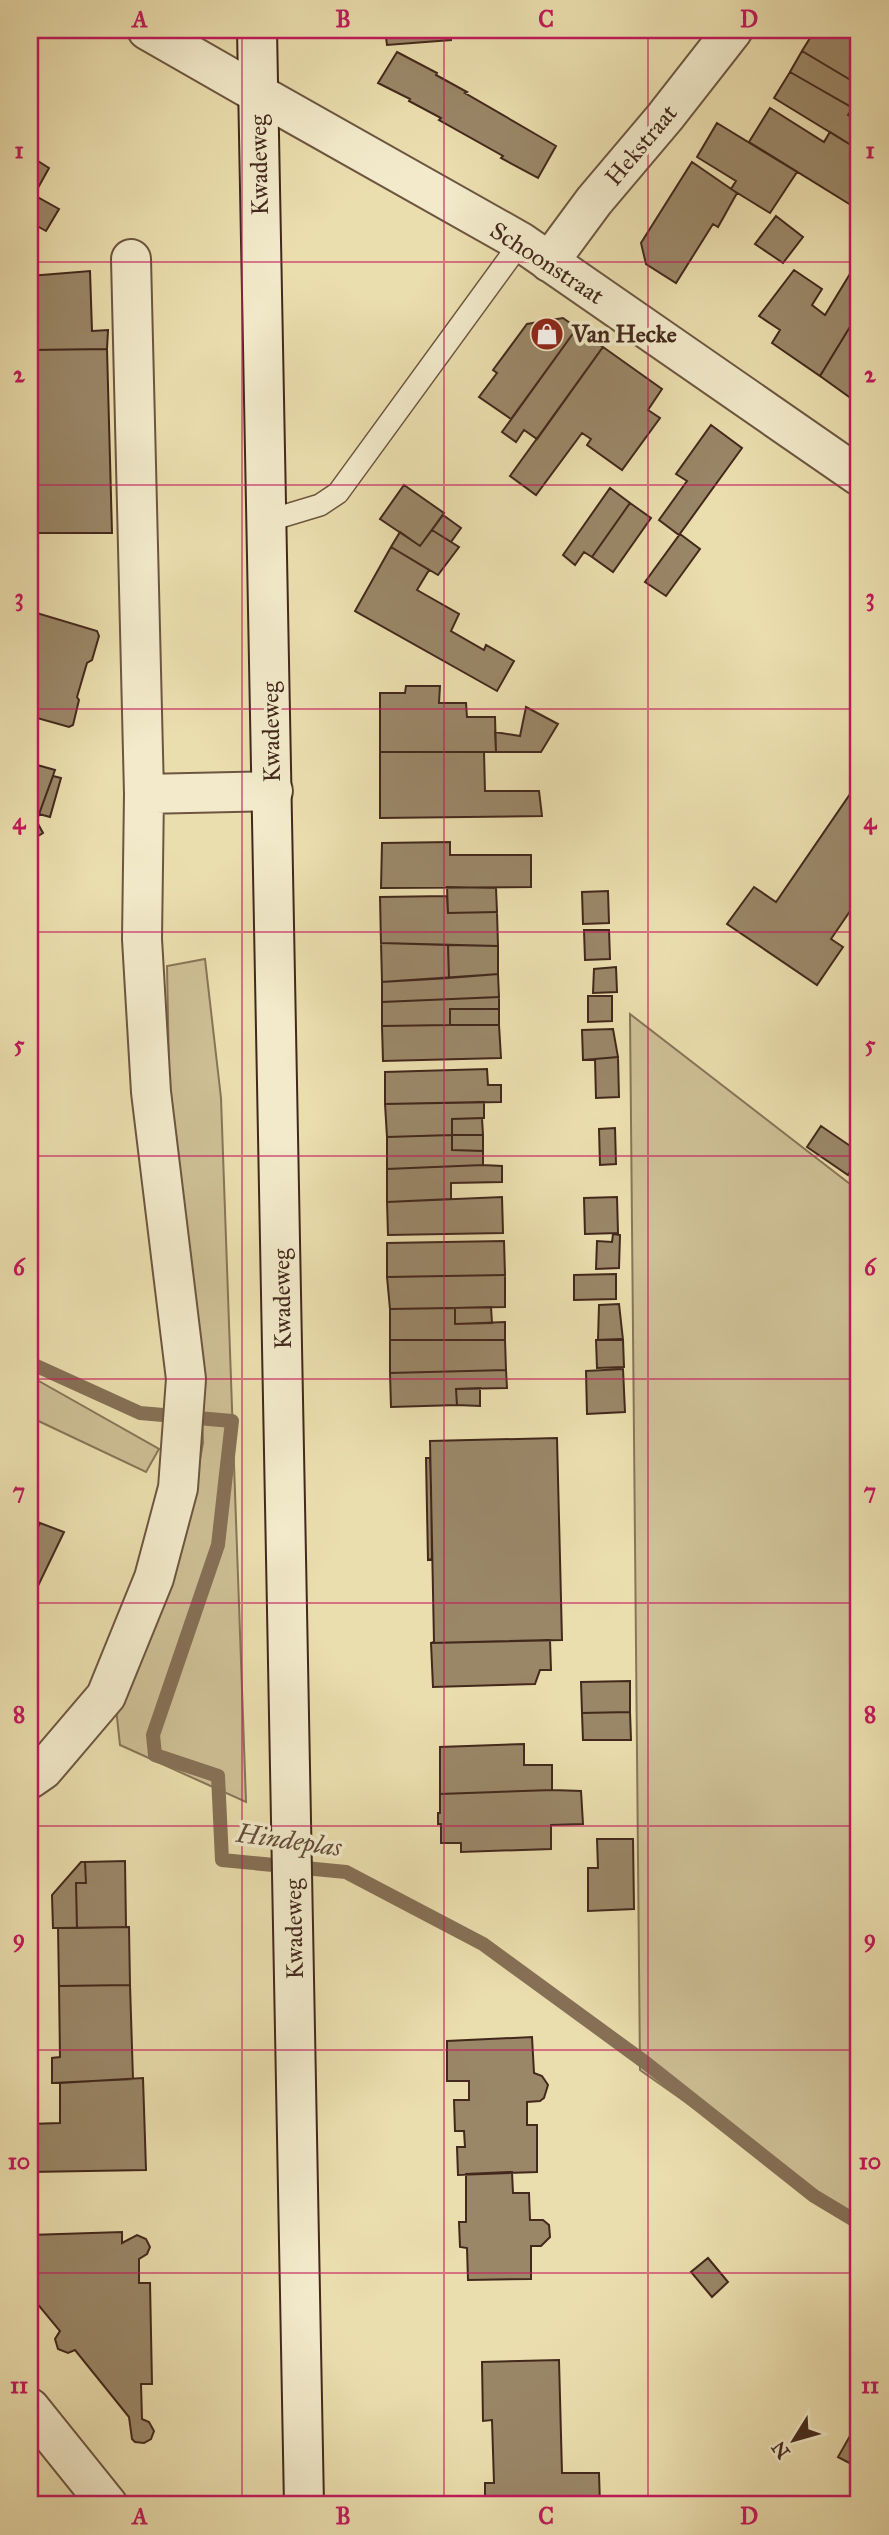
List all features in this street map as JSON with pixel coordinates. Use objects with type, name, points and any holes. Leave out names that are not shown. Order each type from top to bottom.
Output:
[{"type":"street","name":"Schoonstraat","points":[[147,30],[535,252],[859,476]]},
{"type":"street","name":"Kwadeweg","points":[[257,30],[304,2505]]},
{"type":"street","name":"Hekstraat","points":[[535,252],[594,201],[665,117],[733,30]]},
{"type":"street","points":[[30,1780],[43,1770],[106,1696],[154,1578],[178,1488],[186,1378],[151,1092],[142,939],[144,794],[131,259]]},
{"type":"street","points":[[144,794],[273,791]]},
{"type":"street","points":[[30,2408],[108,2505]]},
{"type":"lane","points":[[267,521],[320,505],[338,493],[535,252]]},
{"type":"shaded area","points":[[205,959],[221,1098],[246,1802],[120,1745],[115,1699],[193,1497],[203,1443],[201,1388],[170,1124],[167,966]]},
{"type":"shaded area","points":[[630,1014],[859,1191],[859,2224],[640,2070]]},
{"type":"shaded area","points":[[30,1376],[159,1449],[146,1472],[30,1417]]},
{"type":"building","points":[[385,30],[450,30],[451,40],[387,45]]},
{"type":"building","points":[[815,30],[859,30],[859,85],[802,51]]},
{"type":"building","points":[[802,51],[859,85],[859,96],[853,108],[790,72]]},
{"type":"building","points":[[397,52],[437,73],[436,75],[467,92],[465,93],[556,146],[538,178],[439,120],[441,118],[409,101],[410,99],[378,83]]},
{"type":"building","points":[[790,72],[853,108],[848,115],[859,122],[859,150],[774,98]]},
{"type":"building","points":[[770,108],[824,142],[830,132],[859,150],[859,210],[749,142]]},
{"type":"building","points":[[717,123],[797,172],[770,213],[731,189],[736,181],[697,157]]},
{"type":"building","points":[[30,156],[49,168],[34,195],[59,209],[46,231],[30,222]]},
{"type":"building","points":[[692,162],[737,193],[718,227],[713,224],[676,283],[646,264],[641,243]]},
{"type":"building","points":[[776,216],[803,237],[783,263],[755,244]]},
{"type":"building","points":[[859,259],[859,312],[820,376],[772,343],[780,330],[759,316],[794,270],[822,289],[812,305],[825,315]]},
{"type":"building","points":[[90,271],[92,331],[108,330],[107,349],[30,350],[30,276]]},
{"type":"building","points":[[859,312],[859,404],[820,376]]},
{"type":"building","points":[[563,318],[577,328],[511,419],[479,397],[497,373],[493,370],[527,324]]},
{"type":"building","points":[[577,328],[603,347],[537,439],[524,430],[516,442],[502,432]]},
{"type":"building","points":[[603,347],[662,389],[648,410],[660,418],[622,470],[587,445],[591,439],[582,433],[536,495],[510,476]]},
{"type":"building","points":[[107,349],[112,533],[30,533],[30,350]]},
{"type":"building","points":[[711,425],[742,448],[679,535],[659,520],[687,481],[676,474]]},
{"type":"building","points":[[404,485],[444,513],[420,546],[380,519]]},
{"type":"building","points":[[610,488],[630,503],[592,557],[584,552],[575,565],[563,555]]},
{"type":"building","points":[[630,503],[651,518],[613,572],[592,557]]},
{"type":"building","points":[[443,515],[461,528],[451,542],[432,530]]},
{"type":"building","points":[[432,530],[459,547],[438,575],[391,547],[400,532],[420,546]]},
{"type":"building","points":[[680,534],[700,549],[666,596],[645,582]]},
{"type":"building","points":[[391,547],[429,570],[417,590],[459,614],[451,631],[484,650],[486,645],[514,661],[497,691],[355,611]]},
{"type":"building","points":[[30,611],[97,631],[99,636],[92,660],[87,663],[77,697],[79,700],[73,725],[69,727],[30,716]]},
{"type":"building","points":[[406,686],[440,686],[439,703],[466,703],[467,717],[495,717],[496,752],[380,752],[380,693],[405,693]]},
{"type":"building","points":[[526,707],[558,724],[541,752],[496,752],[495,732],[520,736]]},
{"type":"building","points":[[380,752],[484,752],[485,791],[539,791],[542,816],[380,818]]},
{"type":"building","points":[[30,763],[55,770],[38,817],[30,814]]},
{"type":"building","points":[[53,776],[61,778],[50,817],[39,814]]},
{"type":"building","points":[[859,781],[859,898],[831,939],[843,947],[817,985],[727,924],[754,887],[776,902]]},
{"type":"building","points":[[30,814],[38,817],[37,822],[43,833],[32,840],[30,847]]},
{"type":"building","points":[[450,842],[450,855],[531,855],[531,887],[381,888],[382,843]]},
{"type":"building","points":[[447,887],[496,888],[497,912],[448,913]]},
{"type":"building","points":[[608,891],[609,923],[583,924],[582,892]]},
{"type":"building","points":[[447,896],[448,913],[497,912],[498,946],[381,943],[380,897]]},
{"type":"building","points":[[584,930],[609,930],[610,959],[585,960]]},
{"type":"building","points":[[381,943],[448,945],[449,978],[382,982]]},
{"type":"building","points":[[448,945],[498,946],[498,974],[449,978]]},
{"type":"building","points":[[616,967],[617,992],[593,993],[594,969]]},
{"type":"building","points":[[498,974],[499,997],[382,1002],[382,982]]},
{"type":"building","points":[[588,996],[612,996],[612,1021],[588,1022]]},
{"type":"building","points":[[499,997],[499,1009],[450,1009],[450,1025],[382,1026],[382,1002]]},
{"type":"building","points":[[450,1009],[499,1009],[499,1025],[450,1025]]},
{"type":"building","points":[[499,1025],[501,1058],[383,1061],[382,1026]]},
{"type":"building","points":[[613,1029],[618,1057],[583,1060],[582,1030]]},
{"type":"building","points":[[618,1057],[619,1097],[596,1098],[595,1059]]},
{"type":"building","points":[[487,1069],[488,1085],[501,1085],[501,1102],[385,1104],[385,1072]]},
{"type":"building","points":[[484,1102],[484,1118],[452,1119],[452,1135],[387,1137],[385,1104]]},
{"type":"building","points":[[482,1118],[483,1135],[452,1135],[452,1119]]},
{"type":"building","points":[[821,1126],[859,1152],[859,1157],[848,1175],[807,1147]]},
{"type":"building","points":[[615,1128],[616,1164],[600,1165],[599,1129]]},
{"type":"building","points":[[452,1135],[483,1135],[483,1151],[452,1150]]},
{"type":"building","points":[[452,1135],[452,1150],[483,1151],[483,1165],[387,1169],[387,1137]]},
{"type":"building","points":[[502,1166],[502,1182],[451,1183],[451,1199],[387,1202],[387,1169]]},
{"type":"building","points":[[502,1197],[503,1233],[388,1235],[387,1202]]},
{"type":"building","points":[[617,1197],[618,1233],[585,1234],[584,1198]]},
{"type":"building","points":[[613,1234],[620,1235],[619,1268],[596,1269],[597,1241],[612,1242]]},
{"type":"building","points":[[504,1241],[505,1275],[387,1277],[387,1243]]},
{"type":"building","points":[[616,1274],[616,1299],[574,1300],[574,1275]]},
{"type":"building","points":[[505,1275],[505,1307],[390,1309],[387,1277]]},
{"type":"building","points":[[619,1304],[623,1340],[598,1340],[599,1305]]},
{"type":"building","points":[[491,1307],[492,1323],[455,1324],[455,1308]]},
{"type":"building","points":[[455,1308],[455,1324],[505,1322],[505,1340],[390,1340],[390,1309]]},
{"type":"building","points":[[621,1339],[624,1367],[597,1368],[596,1340]]},
{"type":"building","points":[[390,1340],[505,1340],[506,1370],[390,1373]]},
{"type":"building","points":[[623,1369],[625,1412],[587,1414],[586,1371]]},
{"type":"building","points":[[506,1370],[507,1388],[456,1389],[457,1405],[391,1407],[390,1373]]},
{"type":"building","points":[[480,1388],[480,1406],[457,1405],[456,1389]]},
{"type":"building","points":[[557,1438],[562,1640],[431,1643],[434,1642],[430,1441]]},
{"type":"building","points":[[426,1458],[430,1458],[431,1486],[432,1559],[428,1560]]},
{"type":"building","points":[[30,1516],[40,1523],[30,1544]]},
{"type":"building","points":[[40,1523],[64,1532],[37,1588],[30,1585],[30,1544]]},
{"type":"building","points":[[550,1640],[551,1670],[540,1670],[535,1684],[433,1687],[431,1643]]},
{"type":"building","points":[[630,1681],[630,1712],[582,1713],[581,1682]]},
{"type":"building","points":[[630,1712],[631,1740],[583,1740],[582,1713]]},
{"type":"building","points":[[524,1744],[524,1765],[552,1765],[552,1790],[440,1794],[440,1747]]},
{"type":"building","points":[[581,1791],[583,1824],[551,1825],[551,1849],[461,1852],[461,1843],[441,1843],[441,1824],[438,1824],[440,1794]]},
{"type":"building","points":[[597,1839],[633,1839],[634,1909],[588,1911],[588,1868],[598,1868]]},
{"type":"building","points":[[125,1861],[126,1927],[77,1928],[76,1883],[86,1883],[85,1862]]},
{"type":"building","points":[[81,1862],[85,1862],[86,1883],[76,1883],[77,1928],[53,1928],[52,1895]]},
{"type":"building","points":[[129,1927],[130,1985],[59,1986],[58,1928]]},
{"type":"building","points":[[130,1985],[133,2079],[52,2083],[52,2058],[60,2057],[59,1986]]},
{"type":"building","points":[[532,2037],[534,2073],[542,2076],[548,2085],[544,2098],[527,2102],[527,2125],[537,2125],[537,2172],[458,2175],[457,2147],[465,2147],[464,2131],[455,2131],[454,2100],[469,2100],[469,2081],[447,2081],[447,2041]]},
{"type":"building","points":[[143,2078],[146,2170],[30,2172],[30,2124],[60,2123],[60,2083]]},
{"type":"building","points":[[512,2172],[513,2193],[529,2193],[530,2220],[543,2220],[549,2225],[550,2237],[541,2246],[531,2246],[531,2279],[468,2280],[467,2248],[460,2247],[459,2222],[466,2222],[466,2174]]},
{"type":"building","points":[[122,2232],[122,2243],[137,2235],[146,2239],[150,2247],[147,2254],[139,2259],[139,2283],[150,2283],[152,2384],[141,2384],[142,2419],[149,2422],[154,2431],[151,2439],[144,2443],[132,2439],[129,2417],[75,2350],[68,2353],[58,2349],[55,2339],[60,2331],[30,2295],[30,2235]]},
{"type":"building","points":[[708,2258],[728,2282],[712,2297],[691,2272]]},
{"type":"building","points":[[559,2360],[562,2473],[599,2473],[600,2505],[485,2505],[485,2483],[494,2483],[492,2420],[483,2421],[482,2362]]},
{"type":"building","points":[[859,2420],[859,2468],[838,2457]]},
{"type":"waterway","name":"Hindeplas","points":[[30,1363],[140,1413],[232,1421],[218,1545],[153,1735],[155,1755],[218,1776],[222,1860],[346,1872],[483,1944],[646,2063],[814,2196],[859,2223]]},
{"type":"place","name":"Van Hecke","points":[[547,334]]}]
